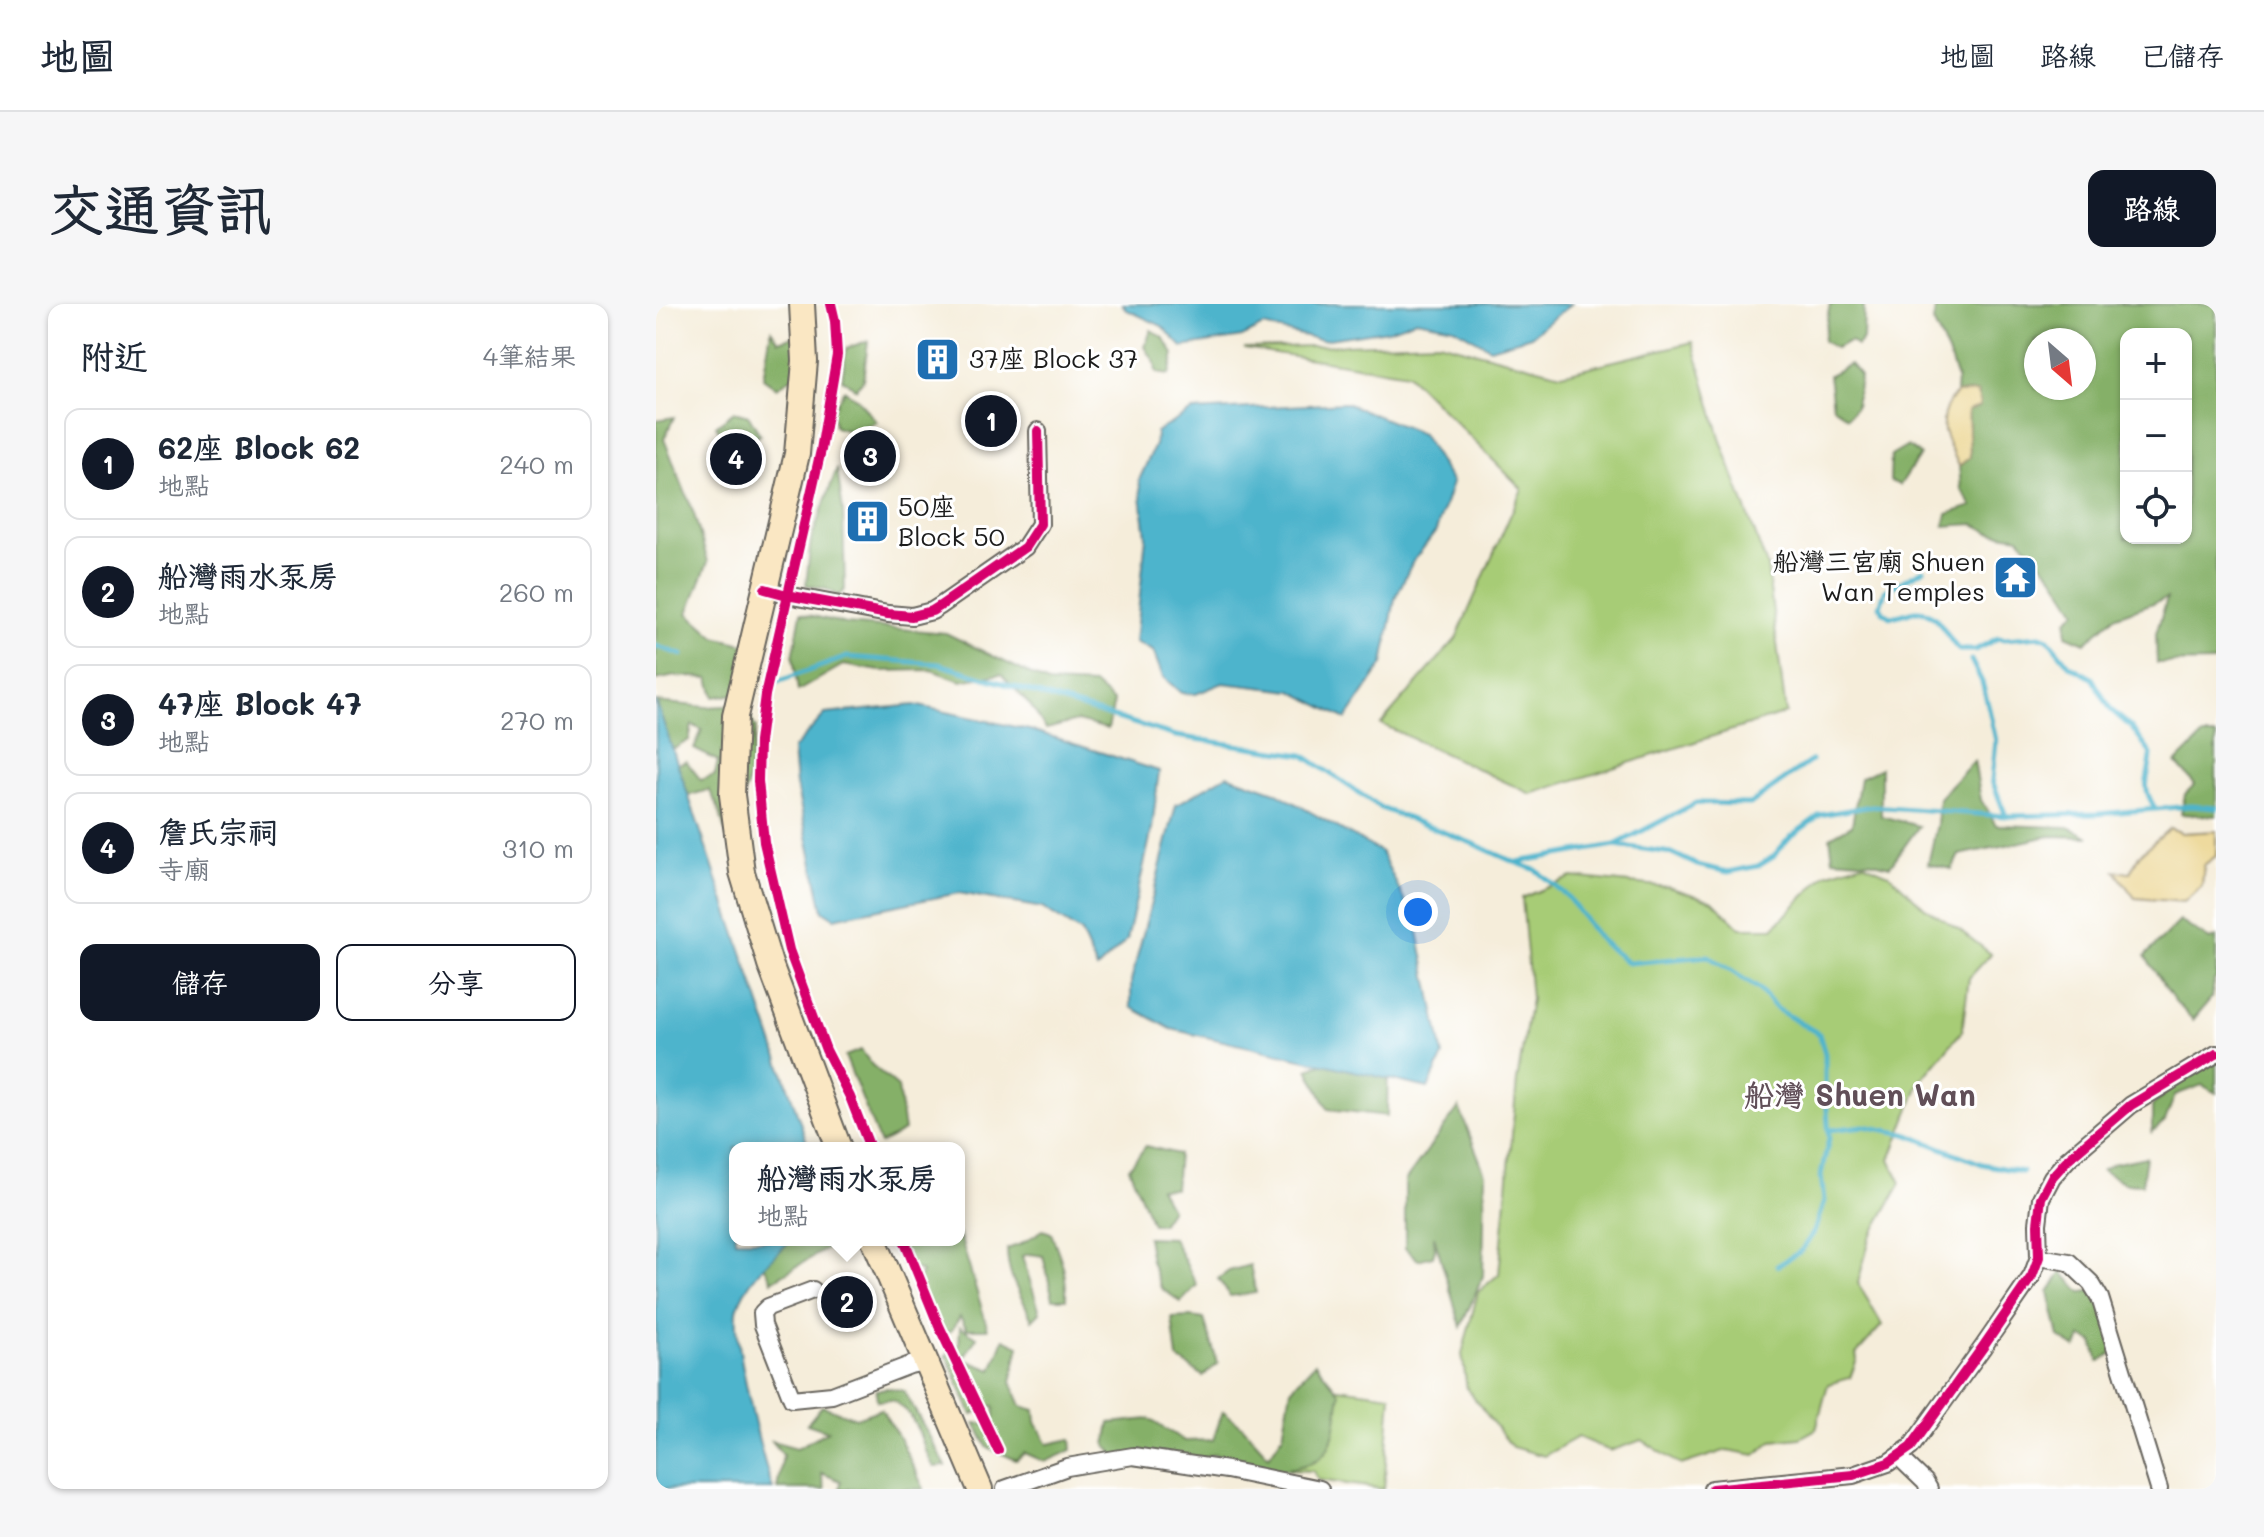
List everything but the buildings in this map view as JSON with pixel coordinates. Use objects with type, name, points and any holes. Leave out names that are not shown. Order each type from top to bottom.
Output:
[{"type":"main road","points":[[802,304],[805,361],[797,454],[735,716],[732,795],[742,872],[770,964],[837,1142]]},
{"type":"main road","points":[[877,1246],[980,1489]]},
{"type":"street","points":[[765,589],[888,614],[912,616],[932,611],[1025,547],[1033,536],[1040,524],[1038,431]]},
{"type":"street","points":[[1712,1489],[1868,1472],[1911,1447],[2032,1276],[2039,1257],[2041,1198],[2052,1177],[2068,1159],[2131,1105],[2216,1054]]},
{"type":"street","points":[[2039,1257],[2069,1262],[2091,1283],[2100,1298],[2159,1489]]},
{"type":"street","points":[[813,1290],[768,1307],[762,1313],[763,1325],[792,1399],[832,1395],[925,1362]]},
{"type":"street","points":[[1005,1489],[1067,1467],[1133,1456],[1227,1470],[1320,1489]]},
{"type":"street","points":[[1898,1456],[1929,1489]]},
{"type":"green space","points":[[1830,304],[1864,304],[1863,339],[1857,346],[1850,341],[1835,348],[1823,341]]},
{"type":"green space","points":[[1936,304],[2216,304],[2216,662],[2157,663],[2156,634],[2167,598],[2114,617],[2085,643],[2066,635],[2067,620],[2076,611],[2054,577],[2019,537],[1989,532],[1974,524],[1944,526],[1947,514],[1972,506],[1961,489],[1959,466],[1970,457],[1968,409],[1980,406],[1978,392],[1956,393],[1957,379],[1933,322]]},
{"type":"green space","points":[[771,330],[779,341],[804,333],[799,372],[777,388],[763,378]]},
{"type":"green space","points":[[1151,330],[1163,337],[1174,354],[1169,375],[1156,373],[1155,363],[1145,347]]},
{"type":"green space","points":[[868,341],[863,380],[856,389],[842,379],[846,348]]},
{"type":"green space","points":[[1438,342],[1561,374],[1693,342],[1721,441],[1767,566],[1786,713],[1531,794],[1381,724],[1456,639],[1522,489],[1407,374],[1244,348]]},
{"type":"green space","points":[[1850,364],[1860,376],[1856,407],[1848,417],[1833,407],[1829,375]]},
{"type":"green space","points":[[844,390],[856,398],[877,422],[852,432],[835,427],[831,412]]},
{"type":"green space","points":[[734,412],[749,416],[760,435],[740,445],[726,439],[716,426]]},
{"type":"green space","points":[[674,417],[664,439],[694,514],[708,562],[688,613],[715,637],[747,645],[745,693],[714,697],[709,678],[675,676],[656,680],[656,420]]},
{"type":"green space","points":[[1908,446],[1920,455],[1900,485],[1890,481],[1891,456]]},
{"type":"green space","points":[[837,468],[843,511],[845,589],[839,596],[826,589],[806,585],[811,540]]},
{"type":"green space","points":[[801,613],[846,624],[946,633],[1048,683],[1095,685],[1114,702],[1108,729],[1077,721],[1046,729],[1030,705],[1001,674],[961,681],[931,670],[880,671],[843,665],[798,691],[793,657]]},
{"type":"green space","points":[[656,702],[706,707],[742,705],[756,728],[747,788],[739,799],[731,846],[709,790],[683,797],[668,768],[686,761],[701,780],[715,775],[718,761],[694,749],[702,730],[692,725],[689,740],[670,751]]},
{"type":"green space","points":[[2203,736],[2216,736],[2216,816],[2181,814],[2185,794],[2195,784],[2176,763]]},
{"type":"green space","points":[[1974,761],[1981,800],[1996,825],[2068,827],[2089,837],[2050,836],[1959,855],[1952,869],[1928,864],[1939,798]]},
{"type":"green space","points":[[1881,768],[1881,816],[1919,826],[1890,866],[1833,859],[1830,837],[1852,825],[1860,778]]},
{"type":"green space","points":[[1863,863],[1889,874],[1924,907],[1991,954],[1969,978],[1962,1031],[1920,1082],[1890,1160],[1901,1183],[1870,1238],[1858,1283],[1882,1325],[1856,1354],[1850,1378],[1828,1384],[1816,1429],[1800,1438],[1772,1441],[1755,1455],[1727,1450],[1681,1465],[1642,1440],[1610,1451],[1578,1437],[1544,1456],[1512,1447],[1467,1389],[1462,1354],[1478,1292],[1499,1274],[1517,1081],[1531,999],[1522,898],[1572,877],[1668,887],[1713,901],[1740,928],[1773,928],[1826,874]]},
{"type":"green space","points":[[2180,921],[2210,940],[2216,937],[2216,978],[2212,997],[2193,1020],[2174,1000],[2145,956]]},
{"type":"green space","points":[[861,1050],[872,1065],[898,1087],[904,1131],[879,1142],[845,1056]]},
{"type":"green space","points":[[1348,1055],[1388,1063],[1387,1116],[1328,1109],[1308,1069]]},
{"type":"green space","points":[[2216,1062],[2216,1093],[2202,1085],[2175,1095],[2165,1121],[2152,1132],[2152,1106],[2174,1085]]},
{"type":"green space","points":[[1459,1107],[1485,1174],[1483,1276],[1461,1327],[1434,1236],[1433,1256],[1418,1260],[1405,1248],[1405,1181]]},
{"type":"green space","points":[[1146,1146],[1178,1154],[1175,1189],[1159,1188],[1171,1209],[1161,1224],[1152,1224],[1129,1168]]},
{"type":"green space","points":[[2146,1157],[2142,1184],[2125,1183],[2102,1170],[2112,1164]]},
{"type":"green space","points":[[1043,1230],[1051,1233],[1060,1258],[1066,1299],[1053,1299],[1043,1256],[1022,1256],[1040,1312],[1032,1320],[1012,1279],[1007,1249]]},
{"type":"green space","points":[[1147,1237],[1173,1238],[1197,1285],[1181,1302],[1161,1288],[1151,1261]]},
{"type":"green space","points":[[780,1246],[831,1246],[772,1281],[763,1264]]},
{"type":"green space","points":[[896,1246],[963,1246],[988,1329],[967,1329],[960,1317],[952,1330],[943,1335],[912,1292],[922,1272],[901,1264]]},
{"type":"green space","points":[[1250,1265],[1256,1293],[1230,1296],[1218,1279],[1229,1271]]},
{"type":"green space","points":[[2062,1272],[2081,1292],[2099,1290],[2122,1347],[2099,1362],[2093,1342],[2082,1337],[2076,1348],[2059,1337],[2049,1292]]},
{"type":"green space","points":[[1172,1318],[1204,1319],[1218,1364],[1203,1376],[1177,1358]]},
{"type":"green space","points":[[960,1327],[977,1337],[963,1359],[992,1370],[1004,1339],[1019,1346],[1011,1382],[1021,1406],[1035,1410],[1036,1422],[1048,1444],[1071,1439],[1072,1450],[1045,1462],[1025,1453],[1016,1460],[987,1447],[975,1423],[991,1424],[995,1417],[994,1406],[972,1415],[946,1355],[959,1344]]},
{"type":"green space","points":[[1315,1363],[1340,1393],[1331,1442],[1326,1452],[1306,1465],[1269,1472],[1255,1462],[1233,1461],[1214,1454],[1183,1463],[1126,1467],[1106,1445],[1110,1423],[1149,1419],[1185,1441],[1213,1440],[1223,1411],[1242,1426],[1269,1456],[1283,1435],[1291,1389]]},
{"type":"green space","points":[[1301,1383],[1391,1395],[1384,1489],[1318,1480],[1313,1471],[1289,1470]]},
{"type":"green space","points":[[876,1390],[904,1391],[946,1466],[934,1467],[905,1409],[893,1400],[877,1401]]},
{"type":"green space","points":[[822,1406],[856,1418],[881,1409],[900,1439],[924,1489],[840,1489],[841,1481],[821,1473],[825,1489],[777,1489],[783,1455],[772,1441],[797,1448],[828,1431],[807,1424]]},
{"type":"sand","points":[[1978,392],[1980,406],[1968,410],[1970,457],[1959,466],[1944,429],[1945,412],[1956,393]]},
{"type":"sand","points":[[2170,828],[2182,833],[2216,831],[2216,856],[2204,865],[2202,886],[2184,902],[2135,898],[2115,871],[2130,873],[2139,855]]},
{"type":"water","points":[[1122,304],[1571,304],[1531,336],[1490,348],[1453,327],[1416,320],[1388,330],[1322,340],[1263,326],[1242,337],[1182,347],[1162,326],[1127,310]]},
{"type":"water","points":[[1346,403],[1422,434],[1452,483],[1436,531],[1412,563],[1395,599],[1383,664],[1346,719],[1292,691],[1223,683],[1196,694],[1181,693],[1163,677],[1153,651],[1135,642],[1146,536],[1139,480],[1155,445],[1156,432],[1192,411]]},
{"type":"water","points":[[656,701],[807,1142],[729,1142],[729,1246],[785,1246],[747,1288],[738,1307],[737,1321],[749,1396],[773,1489],[656,1489]]},
{"type":"water","points":[[914,705],[1034,731],[1159,771],[1152,829],[1127,940],[1097,969],[1081,933],[1042,908],[959,893],[834,918],[823,911],[796,785],[793,749],[825,714]]},
{"type":"water","points":[[1227,775],[1275,792],[1381,852],[1417,926],[1443,1056],[1428,1088],[1171,1029],[1131,1007],[1131,981],[1176,805]]},
{"type":"waterway","points":[[1923,570],[1885,591],[1880,606],[1883,612],[1890,617],[1924,612],[1936,619],[1959,650],[1975,650],[1998,638],[2040,636],[2048,639],[2070,666],[2092,678],[2111,710],[2131,727],[2151,754],[2146,787],[2155,808]]},
{"type":"waterway","points":[[656,646],[682,655]]},
{"type":"waterway","points":[[777,682],[847,657],[939,664],[1176,736],[1303,755],[1381,808],[1536,870],[1567,896],[1600,940],[1628,963],[1708,956],[1759,989],[1777,1009],[1819,1034],[1825,1054],[1829,1138],[1821,1175],[1824,1201],[1814,1232],[1801,1251],[1777,1266]]},
{"type":"waterway","points":[[1971,660],[1982,682],[1989,709],[1996,741],[1992,780],[2006,816]]},
{"type":"waterway","points":[[1517,862],[1615,845],[1696,803],[1750,804],[1811,761]]},
{"type":"waterway","points":[[1615,845],[1672,853],[1697,865],[1728,872],[1758,866],[1773,857],[1789,838],[1820,815],[1872,806],[2006,816],[2097,814],[2191,806],[2216,808]]},
{"type":"waterway","points":[[1829,1130],[1864,1126],[1906,1134],[1982,1164],[2022,1172]]},
{"type":"cycle path","points":[[831,304],[837,355],[821,450],[765,695],[758,781],[764,842],[789,950],[826,1050],[850,1097],[868,1142]]},
{"type":"cycle path","points":[[765,589],[888,614],[912,616],[932,611],[1025,547],[1040,524],[1038,431]]},
{"type":"cycle path","points":[[1712,1489],[1853,1475],[1888,1463],[1911,1447],[2032,1276],[2039,1257],[2041,1198],[2052,1177],[2068,1159],[2131,1105],[2216,1054]]},
{"type":"cycle path","points":[[906,1246],[939,1326],[998,1450]]},
{"type":"place","name":"37座 Block 37","points":[[938,359]]},
{"type":"place","name":"62座 Block 62","points":[[991,421]]},
{"type":"place","name":"47座 Block 47","points":[[870,456]]},
{"type":"place","name":"詹氏宗祠","points":[[736,459]]},
{"type":"place","name":"50座 Block 50","points":[[867,522]]},
{"type":"place","name":"船灣三宮廟 Shuen Wan Temples","points":[[2016,577]]},
{"type":"place","name":"船灣雨水泵房","points":[[847,1302]]},
{"type":"district","name":"船灣 Shuen Wan","points":[[1860,1096]]}]
